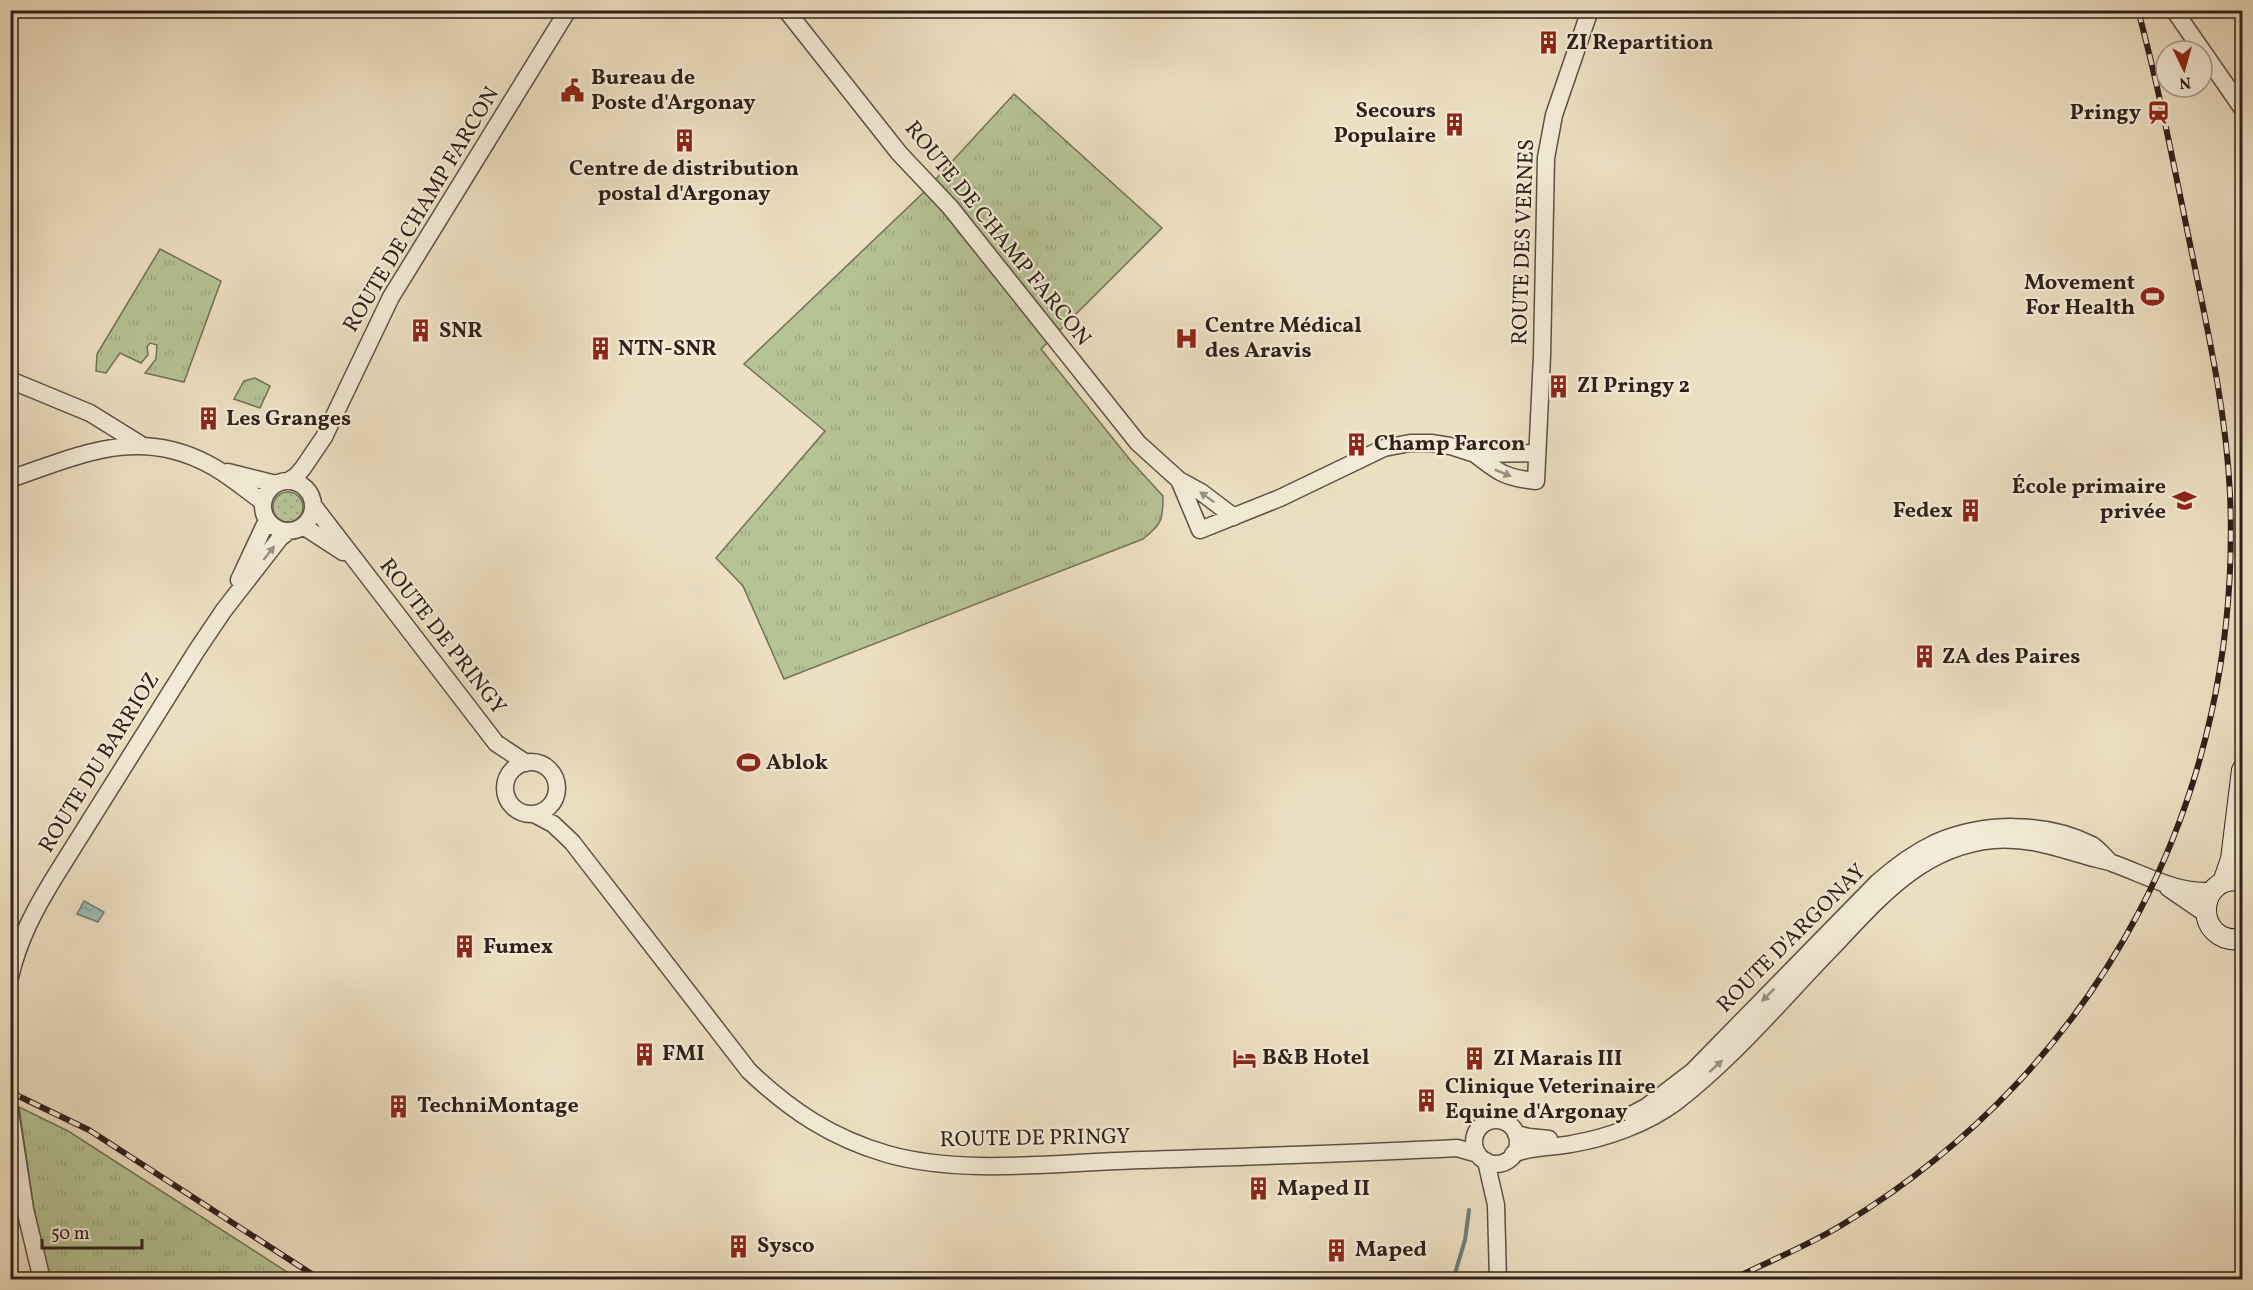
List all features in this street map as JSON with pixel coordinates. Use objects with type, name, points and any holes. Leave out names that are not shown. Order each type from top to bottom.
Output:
[{"type":"main road","points":[[2242,770],[2230,863],[2207,900],[2206,914],[2209,924],[2216,932],[2237,939],[2242,955]]},
{"type":"main road","points":[[2239,805],[2242,849]]},
{"type":"main road","points":[[2217,887],[2233,880],[2242,880]]},
{"type":"street","name":"ROUTE DE CHAMP FARCON","points":[[282,482],[296,476],[324,437],[391,297],[568,10]]},
{"type":"street","name":"ROUTE DE CHAMP FARCON","points":[[786,10],[899,153],[965,225],[1132,435],[1160,465],[1234,517]]},
{"type":"street","name":"ROUTE DES VERNES","points":[[1475,454],[1498,472],[1536,481],[1542,347],[1546,158],[1554,114],[1590,10]]},
{"type":"street","points":[[2174,10],[2242,108]]},
{"type":"street","points":[[10,380],[98,417],[140,444]]},
{"type":"street","points":[[98,417],[104,429],[106,448]]},
{"type":"street","name":"ROUTE DE CHAMP FARCON","points":[[312,501],[314,474],[324,437]]},
{"type":"street","points":[[1234,517],[1280,498],[1384,448],[1410,443],[1431,443],[1475,454],[1537,453]]},
{"type":"street","points":[[10,480],[106,448],[140,444],[184,452],[216,468],[263,502]]},
{"type":"street","points":[[216,468],[256,480],[298,482],[306,488],[312,501],[309,520],[296,528],[280,530],[267,520],[264,512],[263,502],[270,489],[282,482]]},
{"type":"street","name":"ROUTE DE CHAMP FARCON","points":[[1179,480],[1200,530],[1234,517]]},
{"type":"street","name":"ROUTE DE PRINGY","points":[[312,501],[353,558],[496,743],[509,774]]},
{"type":"street","name":"ROUTE DU BARRIOZ","points":[[224,610],[267,520]]},
{"type":"street","name":"ROUTE DE PRINGY","points":[[296,528],[353,558]]},
{"type":"street","name":"ROUTE DU BARRIOZ","points":[[10,977],[30,918],[224,610],[280,538],[296,528]]},
{"type":"street","name":"ROUTE DE PRINGY","points":[[496,743],[526,763]]},
{"type":"street","points":[[526,763],[541,764],[551,772],[557,790],[553,802],[545,810],[534,814],[522,812],[510,804],[505,789],[509,774],[516,766],[526,763]]},
{"type":"street","name":"ROUTE DE PRINGY","points":[[553,802],[572,842]]},
{"type":"street","name":"ROUTE DE PRINGY","points":[[534,814],[553,824],[572,842],[749,1071],[773,1094],[801,1115],[825,1131],[855,1144],[889,1155],[952,1165],[1308,1156],[1457,1148],[1482,1158]]},
{"type":"street","name":"ROUTE D'ARGONAY","points":[[1476,1133],[1482,1125],[1496,1120],[1506,1123],[1516,1134],[1542,1139],[1575,1135],[1617,1122],[1646,1107],[1693,1071],[1878,882],[1899,864],[1934,843],[1961,834],[1991,828],[2023,828],[2052,832],[2093,846],[2112,863]]},
{"type":"street","name":"ROUTE D'ARGONAY","points":[[1482,1158],[1496,1163],[1530,1149],[1575,1144],[1644,1121],[1675,1102],[1734,1051],[1892,885],[1913,869],[1965,845],[1994,840],[2021,840],[2051,844],[2112,863],[2162,884],[2194,891],[2217,887]]},
{"type":"street","name":"ROUTE D'ARGONAY","points":[[2162,884],[2206,914]]},
{"type":"street","points":[[10,1111],[25,1209],[42,1280]]},
{"type":"street","points":[[1457,1148],[1476,1133]]},
{"type":"street","points":[[1476,1133],[1474,1144],[1482,1158],[1496,1205],[1498,1280]]},
{"type":"street","points":[[1496,1205],[1510,1157],[1517,1146],[1516,1134]]},
{"type":"green space","points":[[1014,94],[1162,228],[1041,349],[1131,461],[1163,496],[1160,521],[1143,539],[784,679],[743,586],[716,558],[825,431],[744,364],[924,192]]},
{"type":"green space","points":[[160,249],[221,281],[184,382],[145,373],[156,359],[157,345],[150,343],[147,347],[148,355],[141,363],[120,353],[106,373],[96,371],[97,354]]},
{"type":"green space","points":[[255,378],[270,386],[260,408],[234,399],[244,381]]},
{"type":"green space","points":[[288,492],[299,496],[303,507],[299,518],[288,522],[277,518],[273,507],[277,496]]},
{"type":"green space","points":[[19,1107],[68,1131],[298,1279],[44,1279]]},
{"type":"water","points":[[84,901],[104,912],[98,922],[77,914]]},
{"type":"waterway","points":[[1453,1280],[1465,1240],[1469,1210]]},
{"type":"railway","points":[[1731,1280],[1804,1246],[1845,1223],[1936,1159],[2015,1085],[2083,1003],[2139,912],[2182,816],[2211,713],[2228,605],[2230,494],[2220,399],[2209,337],[2166,127],[2138,10]]},
{"type":"railway","points":[[10,1092],[89,1130],[321,1280]]},
{"type":"place","name":"ZI Repartition","points":[[1548,43]]},
{"type":"place","name":"Bureau de Poste d'Argonay","points":[[573,91]]},
{"type":"place","name":"Pringy","points":[[2159,113]]},
{"type":"place","name":"Secours Populaire","points":[[1454,124]]},
{"type":"place","name":"Centre de distribution postal d'Argonay","points":[[684,140]]},
{"type":"place","name":"Movement For Health","points":[[2153,296]]},
{"type":"place","name":"SNR","points":[[421,331]]},
{"type":"place","name":"Centre Médical des Aravis","points":[[1187,339]]},
{"type":"place","name":"NTN-SNR","points":[[600,349]]},
{"type":"place","name":"ZI Pringy 2","points":[[1559,386]]},
{"type":"place","name":"Les Granges","points":[[208,419]]},
{"type":"place","name":"Champ Farcon","points":[[1356,444]]},
{"type":"place","name":"École primaire privée","points":[[2184,500]]},
{"type":"place","name":"Fedex","points":[[1971,511]]},
{"type":"place","name":"ZA des Paires","points":[[1924,657]]},
{"type":"place","name":"Ablok","points":[[748,763]]},
{"type":"place","name":"Fumex","points":[[465,947]]},
{"type":"place","name":"FMI","points":[[644,1054]]},
{"type":"place","name":"B&B Hotel","points":[[1244,1058]]},
{"type":"place","name":"ZI Marais III","points":[[1475,1059]]},
{"type":"place","name":"Clinique Veterinaire Equine d'Argonay","points":[[1427,1100]]},
{"type":"place","name":"TechniMontage","points":[[399,1106]]},
{"type":"place","name":"Maped II","points":[[1259,1189]]},
{"type":"place","name":"Sysco","points":[[739,1246]]},
{"type":"place","name":"Maped","points":[[1337,1250]]}]
